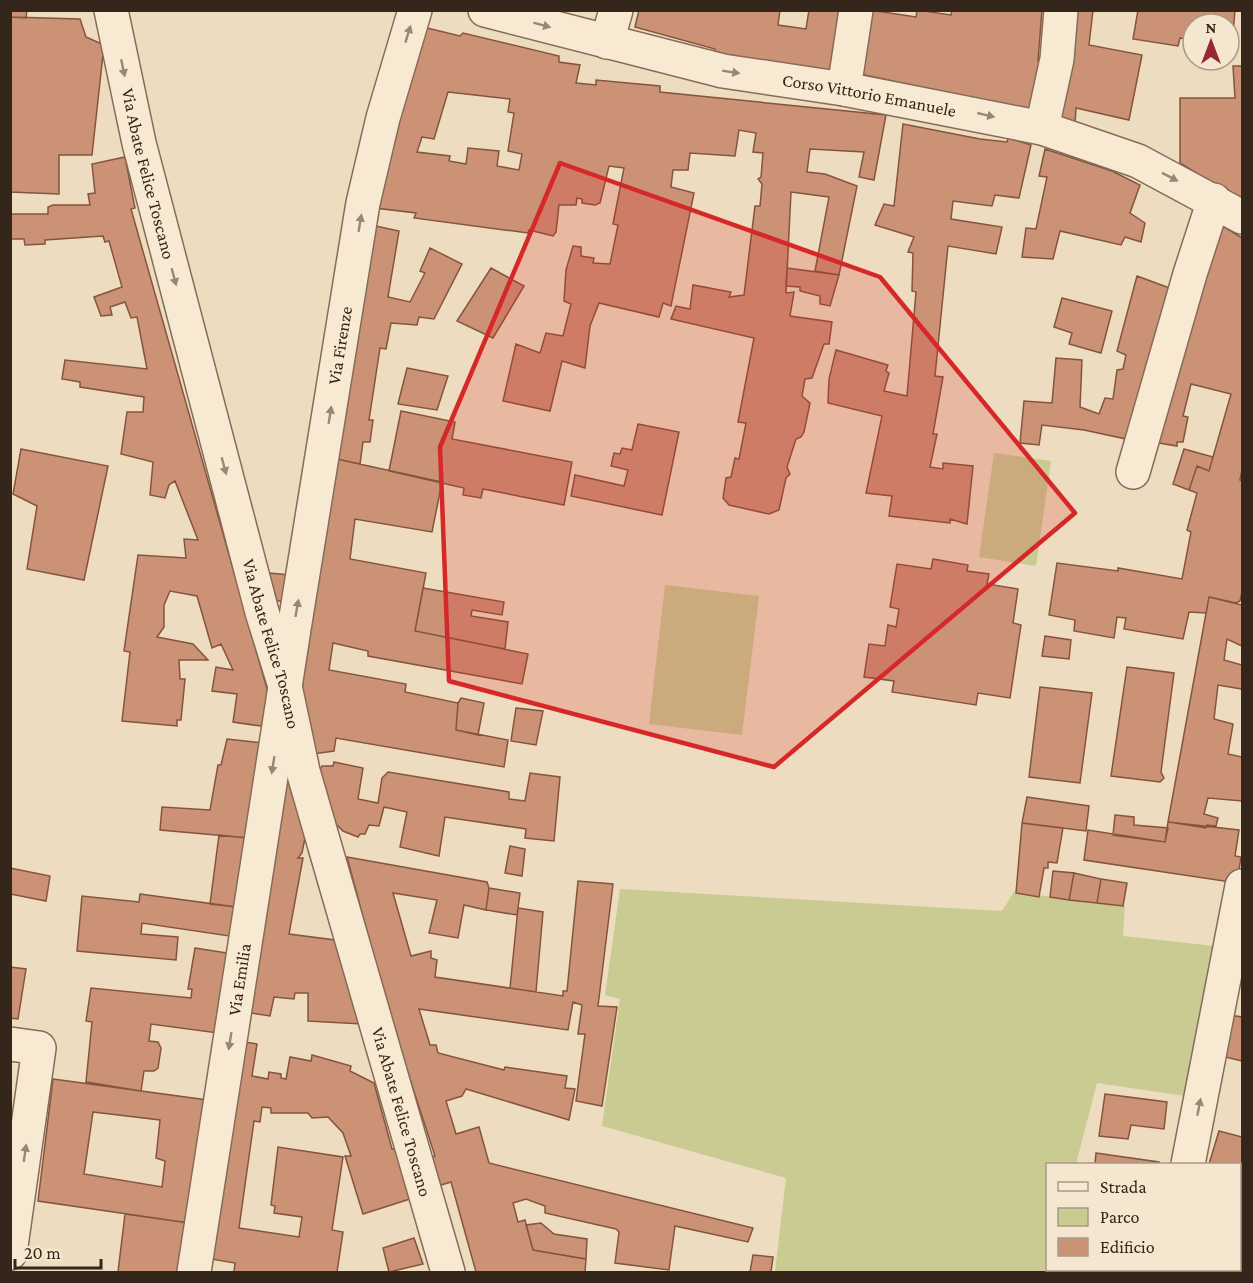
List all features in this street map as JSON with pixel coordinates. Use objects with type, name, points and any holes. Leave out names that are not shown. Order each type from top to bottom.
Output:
[{"type":"street","name":"Via Abate Felice Toscano","points":[[111,10],[139,143],[262,612],[285,686],[303,771],[448,1272]]},
{"type":"street","name":"Via Firenze","points":[[285,686],[363,203],[383,118],[415,10]]},
{"type":"street","name":"Corso Vittorio Emanuele","points":[[485,10],[723,71],[844,89],[1042,128],[1138,161],[1242,216]]},
{"type":"street","points":[[607,42],[616,10]]},
{"type":"street","points":[[844,89],[856,10]]},
{"type":"street","points":[[1042,128],[1057,59],[1061,10]]},
{"type":"street","points":[[1133,472],[1190,274],[1214,200]]},
{"type":"street","name":"Via Emilia","points":[[194,1272],[285,686]]},
{"type":"street","points":[[1188,1163],[1242,886]]},
{"type":"street","points":[[10,1044],[39,1048],[10,1252]]},
{"type":"highlighted area","points":[[560,163],[880,277],[1075,513],[774,767],[449,681],[440,447]]},
{"type":"green space","points":[[994,453],[1051,461],[1036,566],[979,557]]},
{"type":"green space","points":[[665,585],[759,596],[742,735],[649,724]]},
{"type":"green space","points":[[620,889],[1002,911],[1014,892],[1125,906],[1123,936],[1223,947],[1192,1097],[1097,1083],[1076,1163],[1046,1163],[1046,1271],[1048,1272],[775,1272],[786,1178],[602,1126],[620,999],[605,995]]},
{"type":"building","points":[[10,10],[27,10],[26,18],[10,17]]},
{"type":"building","points":[[639,10],[780,10],[778,25],[806,29],[809,10],[845,10],[833,73],[715,55],[715,49],[635,27]]},
{"type":"building","points":[[870,10],[916,17],[917,10],[951,15],[952,10],[1042,10],[1038,61],[1047,64],[1039,112],[855,73]]},
{"type":"building","points":[[1063,10],[1093,10],[1089,45],[1142,55],[1129,120],[1076,108],[1075,124],[1051,118]]},
{"type":"building","points":[[1138,10],[1235,10],[1235,12],[1181,12],[1181,38],[1178,46],[1133,39]]},
{"type":"building","points":[[10,17],[80,19],[86,37],[104,45],[92,155],[59,155],[59,194],[10,192]]},
{"type":"building","points":[[423,27],[460,36],[463,33],[559,56],[559,62],[580,65],[576,83],[596,85],[596,80],[660,86],[660,92],[886,115],[874,180],[859,177],[864,152],[810,149],[807,172],[825,174],[857,186],[839,275],[815,271],[829,197],[791,192],[786,293],[794,292],[790,316],[832,322],[829,344],[824,344],[812,378],[805,379],[802,396],[810,403],[804,432],[796,439],[787,467],[790,474],[786,478],[779,510],[769,514],[729,505],[723,498],[726,478],[731,477],[735,458],[739,459],[746,423],[738,422],[754,338],[671,319],[676,306],[690,309],[693,285],[731,292],[729,297],[744,295],[755,206],[760,206],[762,184],[758,179],[761,177],[763,153],[753,152],[756,133],[739,130],[735,156],[690,153],[688,170],[673,170],[671,187],[694,193],[671,306],[663,303],[659,317],[599,303],[590,326],[585,368],[562,361],[550,411],[503,401],[516,344],[540,353],[546,333],[563,336],[571,304],[564,301],[566,270],[573,246],[581,247],[581,256],[594,258],[593,263],[610,264],[618,225],[613,224],[624,168],[609,166],[600,203],[595,205],[582,203],[582,199],[577,198],[576,205],[559,205],[556,232],[553,236],[529,230],[528,233],[414,218],[416,213],[375,208]],"holes":[[[448,92],[510,99],[508,112],[514,113],[508,151],[522,154],[519,170],[497,166],[499,151],[468,148],[466,164],[449,161],[450,156],[417,152],[422,137],[434,139]]]},
{"type":"building","points":[[1242,66],[1242,201],[1180,163],[1180,98],[1235,98],[1233,72],[1241,72]]},
{"type":"building","points":[[903,124],[980,139],[1007,142],[1008,138],[1031,145],[1019,198],[995,195],[992,206],[953,201],[951,219],[1002,227],[996,254],[948,246],[935,376],[943,377],[933,434],[937,434],[930,467],[943,469],[943,463],[973,466],[967,524],[950,519],[950,523],[889,516],[892,496],[866,493],[882,416],[828,403],[829,379],[836,350],[888,365],[886,371],[889,373],[884,391],[907,396],[916,292],[912,291],[913,253],[908,252],[914,237],[875,225],[884,204],[894,206]]},
{"type":"building","points":[[1045,149],[1112,171],[1140,185],[1130,213],[1145,223],[1141,242],[1125,237],[1121,245],[1060,231],[1053,259],[1022,257],[1026,228],[1036,229],[1047,177],[1039,176]]},
{"type":"building","points":[[125,157],[135,208],[131,209],[271,703],[267,727],[233,722],[237,694],[212,691],[216,667],[233,670],[221,644],[212,648],[197,596],[170,591],[164,605],[164,627],[157,637],[193,644],[208,660],[179,660],[180,679],[185,679],[181,720],[177,720],[177,726],[122,721],[130,652],[124,651],[138,555],[186,558],[184,539],[198,540],[175,481],[169,485],[165,498],[150,495],[153,462],[121,454],[127,412],[143,412],[144,397],[80,387],[80,382],[62,379],[65,360],[147,369],[137,317],[131,318],[125,302],[110,307],[112,315],[101,316],[94,297],[122,287],[109,241],[105,242],[103,236],[45,240],[45,244],[25,245],[24,239],[10,239],[10,214],[48,214],[48,207],[53,205],[90,205],[88,194],[95,193],[92,164]]},
{"type":"building","points":[[1218,223],[1242,238],[1242,470],[1240,480],[1242,481],[1242,592],[1240,601],[1236,603],[1209,597],[1206,613],[1189,612],[1183,639],[1124,629],[1126,618],[1117,617],[1114,638],[1074,631],[1075,620],[1049,615],[1057,563],[1118,571],[1118,568],[1182,579],[1191,532],[1187,530],[1197,493],[1189,490],[1197,466],[1209,471],[1231,394],[1191,384],[1183,416],[1188,417],[1183,442],[1177,442],[1177,446],[1147,441]]},
{"type":"building","points":[[371,225],[399,231],[388,297],[410,302],[425,273],[420,271],[430,248],[462,264],[434,319],[419,317],[417,325],[391,323],[386,349],[380,348],[369,420],[373,420],[370,442],[363,442],[360,464],[332,458]]},
{"type":"building","points":[[491,268],[524,286],[493,338],[457,321]]},
{"type":"building","points":[[787,268],[839,275],[830,306],[820,304],[820,296],[800,291],[800,287],[786,286]]},
{"type":"building","points":[[1137,276],[1175,290],[1131,440],[1084,430],[1042,425],[1039,445],[1020,443],[1024,401],[1052,403],[1056,358],[1082,360],[1080,407],[1099,414],[1105,398],[1113,399],[1117,370],[1123,369],[1126,355],[1117,351]]},
{"type":"building","points":[[1062,298],[1112,311],[1101,353],[1069,344],[1072,333],[1054,327]]},
{"type":"building","points":[[407,368],[448,376],[437,410],[398,404]]},
{"type":"building","points":[[401,411],[455,422],[452,439],[572,462],[564,505],[483,489],[481,498],[463,495],[464,488],[389,471]]},
{"type":"building","points":[[638,424],[679,432],[662,515],[571,496],[575,475],[624,486],[628,470],[611,466],[614,453],[620,454],[622,448],[632,450]]},
{"type":"building","points":[[21,449],[108,466],[84,580],[27,569],[37,506],[13,494]]},
{"type":"building","points":[[1184,449],[1213,457],[1209,471],[1197,466],[1189,490],[1173,484]]},
{"type":"building","points":[[332,458],[442,482],[432,532],[355,519],[350,559],[426,573],[415,631],[528,654],[522,684],[368,656],[368,651],[333,643],[329,670],[406,684],[405,692],[458,703],[456,730],[508,740],[504,767],[336,738],[334,751],[313,754],[298,679]]},
{"type":"building","points":[[933,559],[968,565],[967,571],[989,574],[987,584],[1018,589],[1013,623],[1021,625],[1010,698],[978,693],[976,705],[892,692],[894,681],[864,677],[869,644],[885,646],[888,625],[896,627],[899,609],[890,607],[897,564],[931,569]]},
{"type":"building","points":[[269,573],[290,575],[285,601],[277,601]]},
{"type":"building","points":[[423,588],[504,602],[502,615],[472,610],[471,616],[508,622],[505,649],[415,631]]},
{"type":"building","points":[[1209,597],[1242,605],[1242,646],[1227,639],[1224,660],[1242,665],[1242,689],[1218,685],[1214,719],[1233,724],[1228,754],[1242,757],[1242,801],[1208,798],[1204,814],[1218,818],[1216,826],[1207,825],[1206,828],[1168,822]]},
{"type":"building","points":[[1045,636],[1071,640],[1069,659],[1042,656]]},
{"type":"building","points":[[1127,667],[1174,673],[1161,772],[1164,778],[1160,782],[1111,776]]},
{"type":"building","points":[[1040,687],[1092,693],[1080,783],[1029,777]]},
{"type":"building","points":[[461,698],[484,703],[478,735],[456,730],[458,703]]},
{"type":"building","points":[[516,708],[543,711],[536,745],[511,741]]},
{"type":"building","points":[[227,739],[263,743],[249,838],[160,830],[162,807],[210,810],[218,765],[221,765]]},
{"type":"building","points":[[334,762],[363,768],[358,799],[378,803],[382,778],[388,772],[509,792],[509,799],[525,801],[530,773],[560,777],[554,841],[525,838],[526,829],[445,817],[439,856],[400,847],[407,812],[384,807],[379,826],[369,825],[365,834],[360,834],[358,837],[343,831],[335,823],[319,772],[322,766],[333,766]]},
{"type":"building","points":[[280,779],[295,783],[306,833],[302,853],[298,858],[303,858],[289,934],[335,940],[362,1024],[308,1021],[308,993],[295,993],[294,999],[274,997],[270,1016],[239,1011]]},
{"type":"building","points":[[1027,797],[1089,806],[1086,831],[1022,823]]},
{"type":"building","points":[[1115,815],[1134,817],[1134,825],[1168,828],[1165,842],[1113,835]]},
{"type":"building","points":[[1168,822],[1239,830],[1235,856],[1241,857],[1237,883],[1084,860],[1088,830],[1165,842]]},
{"type":"building","points":[[1022,823],[1063,828],[1057,863],[1048,862],[1048,868],[1044,868],[1039,897],[1016,893]]},
{"type":"building","points":[[219,835],[247,838],[236,907],[210,904]]},
{"type":"building","points":[[510,846],[525,849],[522,876],[505,873]]},
{"type":"building","points":[[347,857],[487,882],[489,888],[486,910],[464,905],[458,938],[429,933],[437,900],[393,893],[411,956],[431,951],[431,958],[437,960],[435,977],[563,996],[563,991],[567,991],[578,881],[613,884],[598,1006],[617,1007],[602,1106],[576,1101],[585,1034],[578,1034],[582,1005],[573,1002],[568,1030],[419,1009],[430,1045],[436,1045],[438,1053],[504,1070],[505,1067],[567,1076],[565,1088],[575,1089],[569,1120],[466,1089],[462,1096],[446,1101],[456,1134],[479,1127],[489,1163],[753,1228],[748,1242],[675,1226],[669,1270],[615,1263],[619,1232],[616,1229],[545,1213],[545,1206],[526,1199],[513,1203],[518,1222],[525,1220],[533,1250],[586,1259],[585,1272],[476,1272],[451,1182],[441,1185],[438,1180],[432,1157],[435,1156],[408,1073],[405,1073]]},
{"type":"building","points":[[10,868],[50,876],[46,901],[10,894]]},
{"type":"building","points":[[1053,871],[1074,873],[1069,900],[1050,897]]},
{"type":"building","points":[[1074,873],[1101,879],[1097,903],[1069,900]]},
{"type":"building","points":[[1101,879],[1127,883],[1123,906],[1097,903]]},
{"type":"building","points":[[489,888],[520,893],[517,915],[486,910]]},
{"type":"building","points":[[140,894],[236,907],[236,937],[142,923],[141,934],[178,937],[176,960],[77,951],[82,896],[139,902]]},
{"type":"building","points":[[518,908],[543,912],[536,992],[510,988]]},
{"type":"building","points":[[195,948],[234,954],[218,1033],[151,1024],[149,1041],[158,1042],[161,1048],[158,1068],[154,1071],[144,1071],[141,1091],[86,1082],[92,1022],[86,1021],[91,988],[191,998],[192,989],[188,989]]},
{"type":"building","points":[[10,967],[26,969],[18,1019],[10,1018]]},
{"type":"building","points":[[1229,1015],[1242,1017],[1242,1061],[1221,1056]]},
{"type":"building","points":[[238,1041],[257,1044],[252,1076],[268,1079],[269,1072],[281,1074],[281,1078],[286,1079],[290,1057],[311,1061],[312,1055],[351,1066],[350,1071],[374,1083],[392,1149],[397,1149],[410,1199],[363,1214],[345,1156],[351,1156],[343,1133],[328,1117],[312,1118],[308,1113],[271,1113],[271,1108],[262,1107],[260,1122],[254,1121],[239,1228],[299,1237],[302,1217],[274,1213],[275,1206],[271,1205],[278,1147],[343,1157],[332,1230],[343,1232],[337,1272],[234,1272],[235,1263],[205,1258]]},
{"type":"building","points":[[53,1079],[207,1100],[189,1223],[38,1201]],"holes":[[[93,1112],[160,1120],[156,1158],[165,1161],[162,1187],[84,1174]]]},
{"type":"building","points":[[1105,1094],[1167,1102],[1164,1129],[1131,1125],[1128,1139],[1099,1136]]},
{"type":"building","points":[[1219,1131],[1242,1137],[1242,1192],[1241,1163],[1209,1163]]},
{"type":"building","points":[[1096,1153],[1159,1162],[1159,1163],[1095,1163]]},
{"type":"building","points":[[125,1214],[189,1223],[181,1272],[118,1272]]},
{"type":"building","points":[[1241,1218],[1242,1219],[1241,1268]]},
{"type":"building","points":[[541,1223],[554,1234],[587,1239],[586,1259],[533,1250],[526,1225]]},
{"type":"building","points":[[414,1238],[423,1264],[389,1272],[383,1248]]},
{"type":"building","points":[[753,1255],[773,1257],[771,1272],[750,1272]]}]
